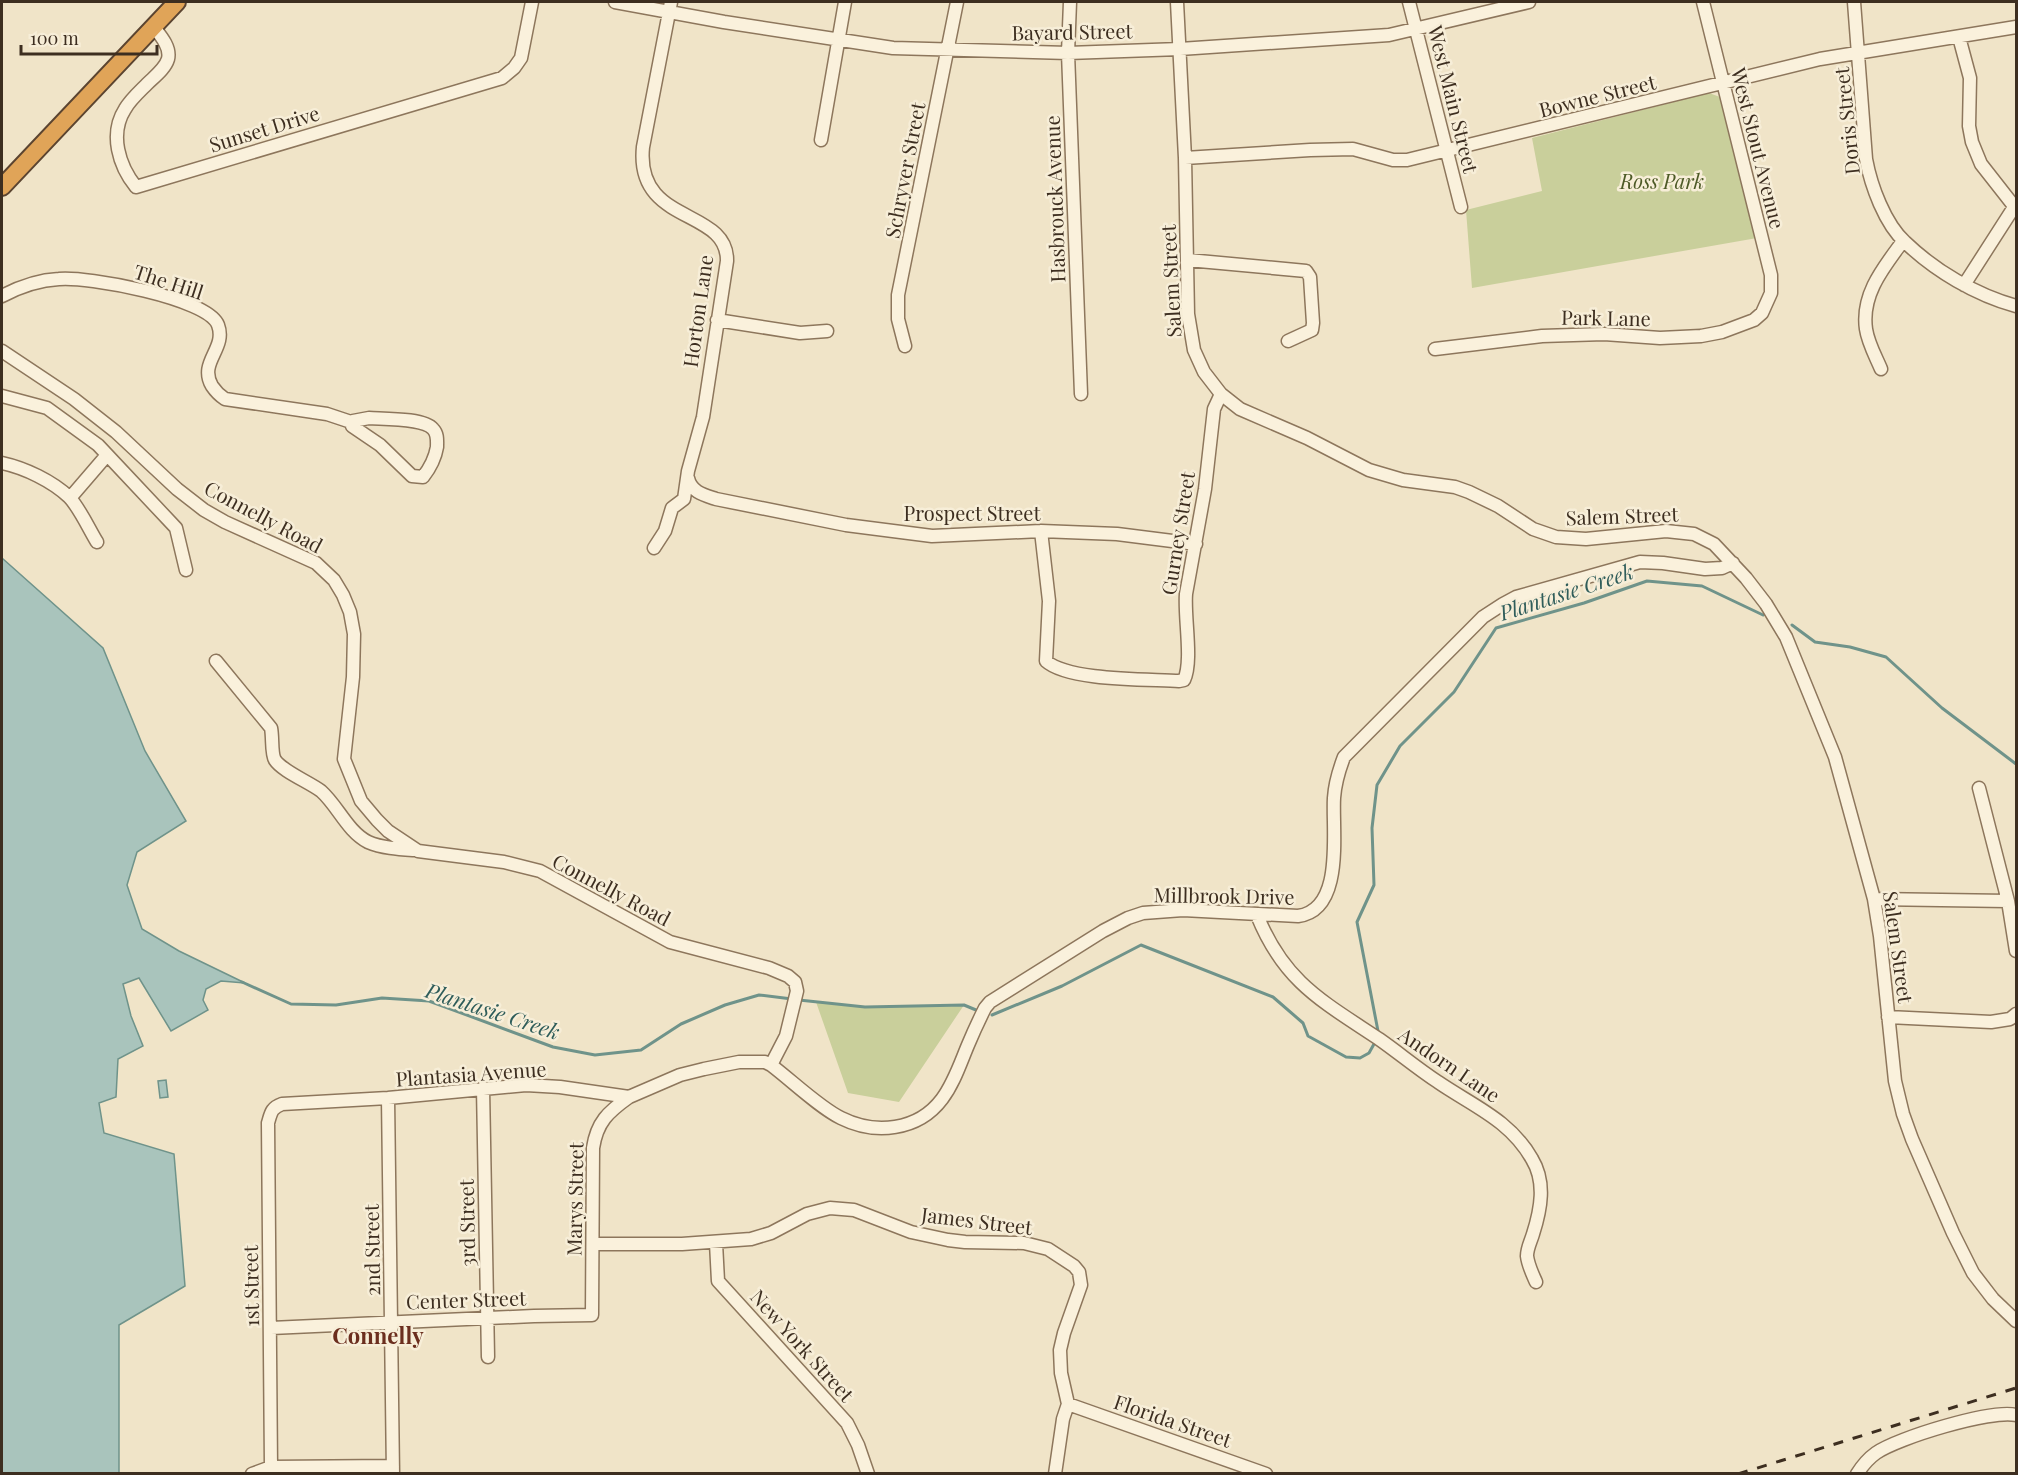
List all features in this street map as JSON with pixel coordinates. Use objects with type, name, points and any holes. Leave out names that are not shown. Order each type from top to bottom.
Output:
[{"type":"highway","points":[[2,187],[177,2]]},
{"type":"street","name":"Sunset Drive","points":[[153,26],[167,47],[169,58],[164,67],[125,108],[116,132],[126,174],[136,187],[502,78],[514,68],[520,58],[532,2]]},
{"type":"street","name":"Bayard Street","points":[[615,2],[670,7],[838,41],[893,48],[1068,53],[1180,49],[1389,35],[1529,2]]},
{"type":"street","points":[[821,140],[845,2]]},
{"type":"street","name":"Schryver Street","points":[[905,346],[898,319],[898,295],[957,2]]},
{"type":"street","name":"Hasbrouck Avenue","points":[[1070,2],[1068,53],[1081,394]]},
{"type":"street","name":"Salem Street","points":[[1177,2],[1185,158],[1188,314],[1194,350],[1204,372],[1221,394],[1240,409],[1307,438],[1384,476],[1455,487],[1485,498],[1542,533],[1564,538],[1586,539],[1679,531],[1694,534],[1705,539],[1733,563],[1757,591],[1780,625],[1835,757],[1875,899],[1895,1081],[1911,1139],[1973,1273],[2016,1321]]},
{"type":"street","name":"West Main Street","points":[[1409,2],[1461,207]]},
{"type":"street","name":"West Stout Avenue","points":[[1703,2],[1771,275],[1772,285],[1766,304]]},
{"type":"street","name":"Doris Street","points":[[1854,2],[1866,159],[1869,177],[1882,208],[1903,241],[1930,262],[1964,285],[2016,306]]},
{"type":"street","name":"Horton Lane","points":[[654,548],[665,531],[672,508],[684,499],[702,417],[727,261],[725,245],[715,233],[673,209],[656,195],[645,180],[642,169],[643,147],[670,7]]},
{"type":"street","name":"Bowne Street","points":[[1185,158],[1353,149],[1393,160],[1407,160],[1820,59],[2016,27]]},
{"type":"street","points":[[1959,37],[1970,78],[1972,142],[1981,164],[2015,205],[1964,285]]},
{"type":"street","points":[[1881,369],[1866,330],[1868,302],[1878,274],[1903,241]]},
{"type":"street","points":[[1188,260],[1306,271],[1310,277],[1312,330],[1288,341]]},
{"type":"street","name":"The Hill","points":[[2,296],[19,288],[59,278],[114,285],[185,302],[211,316],[218,324],[220,336],[207,369],[207,378],[218,395],[225,399],[327,414],[351,422],[369,418],[428,425],[434,430],[437,440],[436,453],[430,467],[423,477],[412,476],[380,446],[352,426],[351,422]]},
{"type":"street","name":"Park Lane","points":[[1436,349],[1542,336],[1604,334],[1660,338],[1701,336],[1722,332],[1754,320],[1766,304]]},
{"type":"street","points":[[717,320],[800,333],[827,331]]},
{"type":"street","name":"Connelly Road","points":[[2,351],[82,405],[204,510],[225,522],[316,563],[334,580],[350,612],[354,634],[353,677],[344,759],[361,801],[388,831],[418,851],[504,862],[540,871],[670,942],[769,968],[788,976],[795,982],[797,991],[786,1036],[771,1065]]},
{"type":"street","name":"Gurney Street","points":[[1041,531],[1049,602],[1045,658],[1049,664],[1060,669],[1094,676],[1184,680],[1188,664],[1186,602],[1205,489],[1214,409],[1221,394]]},
{"type":"street","points":[[2,396],[47,408],[98,445],[176,528],[186,570]]},
{"type":"street","points":[[70,498],[107,455]]},
{"type":"street","points":[[2,463],[16,466],[43,479],[70,498],[97,542]]},
{"type":"street","name":"Prospect Street","points":[[688,478],[689,483],[699,493],[846,525],[932,536],[1041,531],[1117,534],[1196,544]]},
{"type":"street","name":"Millbrook Drive","points":[[771,1065],[841,1118],[862,1126],[902,1127],[928,1113],[941,1100],[955,1078],[967,1047],[990,1002],[1103,931],[1143,913],[1183,910],[1257,915],[1306,915],[1320,904],[1325,896],[1335,858],[1335,787],[1344,757],[1483,617],[1516,597],[1640,562],[1663,562],[1705,569],[1722,568],[1733,563]]},
{"type":"street","points":[[216,661],[271,728],[274,739],[273,754],[279,764],[330,799],[357,834],[369,842],[418,851]]},
{"type":"street","points":[[1979,788],[2008,902],[2016,951]]},
{"type":"street","points":[[1875,899],[2008,902]]},
{"type":"street","name":"Andorn Lane","points":[[1257,915],[1278,958],[1301,984],[1437,1082],[1490,1113],[1523,1144],[1534,1161],[1542,1189],[1527,1255],[1536,1281]]},
{"type":"street","points":[[1888,1017],[1991,1022],[2013,1017]]},
{"type":"street","points":[[629,1097],[680,1075],[704,1069],[739,1062],[765,1062],[771,1065]]},
{"type":"street","name":"Plantasia Avenue","points":[[274,1107],[282,1104],[388,1098],[483,1088],[537,1086],[629,1097]]},
{"type":"street","name":"3rd Street","points":[[483,1088],[488,1357]]},
{"type":"street","name":"Marys Street","points":[[592,1315],[595,1132],[599,1124],[615,1107],[629,1097]]},
{"type":"street","name":"2nd Street","points":[[388,1098],[393,1470]]},
{"type":"street","name":"1st Street","points":[[271,1467],[268,1123],[274,1107]]},
{"type":"street","name":"James Street","points":[[593,1244],[716,1243],[750,1239],[771,1233],[807,1214],[819,1210],[841,1208],[868,1215],[911,1232],[948,1240],[1024,1242],[1048,1249],[1074,1266],[1079,1272],[1081,1286],[1060,1350],[1061,1373],[1068,1404],[1055,1473]]},
{"type":"street","name":"New York Street","points":[[716,1243],[718,1281],[847,1423],[868,1473]]},
{"type":"street","name":"Center Street","points":[[271,1328],[592,1315]]},
{"type":"street","name":"Florida Street","points":[[1068,1404],[1266,1473]]},
{"type":"street","points":[[1857,1473],[1877,1452],[1912,1437],[1972,1418],[1995,1414],[2016,1415]]},
{"type":"street","points":[[252,1473],[271,1467],[393,1470]]},
{"type":"green space","name":"Ross Park","points":[[1709,93],[1720,97],[1757,238],[1472,288],[1466,210],[1542,191],[1532,138]]},
{"type":"green space","points":[[816,1002],[865,1007],[964,1005],[899,1102],[848,1093]]},
{"type":"water","points":[[2,558],[103,648],[145,751],[186,821],[137,852],[127,885],[142,929],[179,951],[245,983],[221,981],[206,989],[203,1000],[208,1010],[171,1031],[139,978],[123,984],[131,1016],[143,1046],[118,1059],[116,1097],[99,1103],[104,1133],[174,1154],[185,1286],[119,1325],[119,1473],[2,1473]]},
{"type":"water","points":[[166,1080],[168,1097],[160,1098],[158,1081]]},
{"type":"waterway","name":"Plantasie Creek","points":[[1378,1031],[1357,922],[1374,885],[1372,828],[1377,785],[1400,746],[1454,692],[1496,628],[1584,603],[1647,581],[1702,586],[1763,615]]},
{"type":"waterway","name":"Plantasie Creek","points":[[1792,625],[1815,642],[1850,647],[1886,657],[1942,708],[2016,764]]},
{"type":"waterway","name":"Plantasie Creek","points":[[992,1015],[1062,986],[1141,945],[1273,997],[1303,1023],[1308,1036],[1346,1057],[1360,1058],[1369,1053],[1374,1044]]},
{"type":"waterway","name":"Plantasie Creek","points":[[242,982],[291,1004],[336,1005],[382,998],[429,1001],[553,1047],[595,1055],[641,1050],[681,1024],[725,1005],[759,995],[792,999]]},
{"type":"waterway","name":"Plantasie Creek","points":[[799,1000],[865,1007],[964,1005],[976,1010]]},
{"type":"railway","points":[[1738,1474],[2016,1388]]},
{"type":"district","name":"Connelly","points":[[378,1335]]}]
